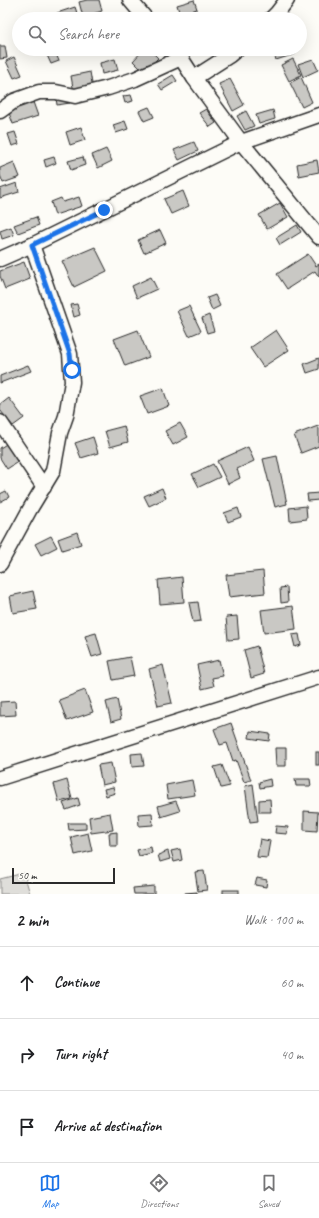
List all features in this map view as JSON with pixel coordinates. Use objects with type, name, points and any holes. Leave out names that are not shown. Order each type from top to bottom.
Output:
[{"type":"street","points":[[130,0],[140,12]]},
{"type":"street","points":[[279,12],[287,0]]},
{"type":"street","points":[[0,111],[14,101],[38,92],[56,92],[75,96],[108,88],[135,79],[172,56]]},
{"type":"street","points":[[179,56],[241,142],[319,237]]},
{"type":"street","points":[[194,78],[228,56]]},
{"type":"street","points":[[0,259],[32,245],[241,142],[319,115]]},
{"type":"street","points":[[0,564],[53,470],[60,433],[66,416],[72,370],[70,354],[32,245]]},
{"type":"street","points":[[0,422],[44,487]]},
{"type":"street","points":[[0,778],[319,677]]},
{"type":"shaded area","points":[[24,873],[30,894],[0,894],[0,879]]},
{"type":"building","points":[[99,0],[102,11],[82,12],[79,2]]},
{"type":"building","points":[[194,0],[197,9],[188,12],[179,12],[177,5]]},
{"type":"building","points":[[75,7],[77,12],[60,12]]},
{"type":"building","points":[[0,46],[5,46],[7,58],[0,59]]},
{"type":"building","points":[[47,56],[57,56],[59,61],[51,64]]},
{"type":"building","points":[[138,56],[156,56],[158,58],[144,72],[133,61]]},
{"type":"building","points":[[275,56],[289,56],[276,60]]},
{"type":"building","points":[[14,57],[22,75],[14,78],[6,61]]},
{"type":"building","points":[[115,59],[118,70],[102,74],[100,63]]},
{"type":"building","points":[[293,59],[301,75],[289,81],[281,65]]},
{"type":"building","points":[[313,59],[318,70],[303,77],[298,64]]},
{"type":"building","points":[[90,72],[93,89],[74,93],[71,76]]},
{"type":"building","points":[[173,75],[177,81],[162,90],[158,84]]},
{"type":"building","points":[[301,77],[312,102],[302,107],[290,83]]},
{"type":"building","points":[[230,79],[244,105],[233,111],[219,84]]},
{"type":"building","points":[[131,95],[133,101],[125,103],[123,96]]},
{"type":"building","points":[[69,97],[70,103],[57,105],[56,98]]},
{"type":"building","points":[[33,102],[38,116],[13,124],[8,110]]},
{"type":"building","points":[[149,107],[154,117],[144,121],[139,111]]},
{"type":"building","points":[[206,109],[216,123],[210,127],[199,113]]},
{"type":"building","points":[[273,110],[275,119],[259,124],[256,115]]},
{"type":"building","points":[[246,111],[254,126],[245,130],[237,116]]},
{"type":"building","points":[[125,121],[128,129],[116,133],[113,125]]},
{"type":"building","points":[[81,127],[85,140],[70,145],[66,132]]},
{"type":"building","points":[[15,132],[19,144],[12,146],[8,134]]},
{"type":"building","points":[[194,142],[198,151],[179,160],[174,150]]},
{"type":"building","points":[[106,149],[112,161],[98,168],[92,155]]},
{"type":"building","points":[[54,157],[56,163],[46,167],[44,160]]},
{"type":"building","points":[[83,157],[85,165],[71,170],[68,161]]},
{"type":"building","points":[[317,160],[319,172],[299,176],[297,164]]},
{"type":"building","points":[[14,162],[20,177],[3,183],[0,175],[0,168]]},
{"type":"building","points":[[17,183],[19,192],[0,198],[0,189]]},
{"type":"building","points":[[183,191],[189,206],[171,214],[164,199]]},
{"type":"building","points":[[79,197],[82,206],[55,215],[51,202],[61,198],[63,202]]},
{"type":"building","points":[[280,203],[288,217],[267,229],[259,215]]},
{"type":"building","points":[[36,217],[39,225],[18,233],[14,225]]},
{"type":"building","points":[[297,225],[301,232],[280,245],[276,238]]},
{"type":"building","points":[[11,227],[14,235],[2,239],[0,231]]},
{"type":"building","points":[[160,230],[166,243],[144,253],[138,240]]},
{"type":"building","points":[[95,247],[107,271],[74,287],[62,261]]},
{"type":"building","points":[[308,254],[316,266],[319,264],[319,277],[315,271],[287,289],[277,274]]},
{"type":"building","points":[[24,262],[30,279],[5,289],[0,276],[0,271]]},
{"type":"building","points":[[151,277],[157,289],[137,298],[132,286]]},
{"type":"building","points":[[215,295],[220,306],[212,310],[207,298]]},
{"type":"building","points":[[77,304],[80,315],[74,317],[71,305]]},
{"type":"building","points":[[189,306],[201,331],[189,336],[177,311]]},
{"type":"building","points":[[209,315],[214,331],[207,333],[202,318]]},
{"type":"building","points":[[138,330],[149,357],[125,366],[114,339]]},
{"type":"building","points":[[276,330],[289,350],[263,367],[250,348]]},
{"type":"building","points":[[319,358],[319,369],[307,373],[304,364]]},
{"type":"building","points":[[28,365],[31,371],[0,383],[0,376]]},
{"type":"building","points":[[163,388],[169,406],[147,414],[140,396]]},
{"type":"building","points":[[9,398],[24,418],[13,426],[0,410],[0,405]]},
{"type":"building","points":[[180,423],[188,437],[173,445],[165,431]]},
{"type":"building","points":[[124,426],[128,442],[110,447],[105,431]]},
{"type":"building","points":[[318,426],[319,446],[301,453],[294,435]]},
{"type":"building","points":[[93,437],[98,453],[81,458],[75,443]]},
{"type":"building","points":[[8,443],[19,461],[7,469],[0,458],[0,448]]},
{"type":"building","points":[[248,447],[254,461],[237,469],[240,478],[228,484],[217,461]]},
{"type":"building","points":[[277,456],[287,504],[275,507],[263,459]]},
{"type":"building","points":[[213,464],[220,477],[199,487],[192,474]]},
{"type":"building","points":[[162,488],[166,498],[149,506],[144,496]]},
{"type":"building","points":[[6,491],[9,497],[0,502],[0,494]]},
{"type":"building","points":[[319,493],[319,500],[308,501],[307,494]]},
{"type":"building","points":[[306,506],[307,519],[290,521],[289,508]]},
{"type":"building","points":[[238,508],[241,517],[228,522],[224,513]]},
{"type":"building","points":[[77,532],[81,544],[62,550],[58,539]]},
{"type":"building","points":[[51,536],[57,547],[41,555],[35,544]]},
{"type":"building","points":[[263,571],[265,593],[229,597],[226,575]]},
{"type":"building","points":[[182,577],[184,602],[160,604],[158,580]]},
{"type":"building","points":[[287,587],[288,602],[281,603],[280,588]]},
{"type":"building","points":[[33,591],[37,609],[13,613],[10,596]]},
{"type":"building","points":[[198,602],[201,621],[193,622],[189,603]]},
{"type":"building","points":[[293,606],[296,629],[264,633],[261,610]]},
{"type":"building","points":[[237,616],[239,639],[228,640],[226,617]]},
{"type":"building","points":[[96,633],[102,654],[92,657],[85,636]]},
{"type":"building","points":[[299,634],[301,645],[295,647],[292,635]]},
{"type":"building","points":[[257,646],[264,674],[251,678],[244,650]]},
{"type":"building","points":[[130,657],[134,676],[113,680],[109,661]]},
{"type":"building","points":[[219,660],[223,676],[212,678],[214,686],[202,689],[197,665]]},
{"type":"building","points":[[163,665],[172,703],[158,706],[149,669]]},
{"type":"building","points":[[85,690],[93,712],[67,721],[59,700]]},
{"type":"building","points":[[117,699],[121,719],[111,722],[106,702]]},
{"type":"building","points":[[15,701],[16,715],[0,716],[0,702]]},
{"type":"building","points":[[231,723],[251,780],[244,782],[236,760],[233,761],[227,743],[220,745],[214,729]]},
{"type":"building","points":[[250,731],[270,734],[269,741],[249,738]]},
{"type":"building","points":[[275,748],[286,748],[286,766],[276,766]]},
{"type":"building","points":[[316,752],[319,752],[319,765],[316,765]]},
{"type":"building","points":[[142,753],[144,766],[132,767],[131,754]]},
{"type":"building","points":[[111,763],[115,782],[102,785],[98,765]]},
{"type":"building","points":[[222,765],[230,786],[221,788],[214,767]]},
{"type":"building","points":[[270,779],[271,786],[260,788],[259,782]]},
{"type":"building","points":[[295,779],[310,779],[311,786],[296,786]]},
{"type":"building","points":[[67,780],[72,799],[59,802],[54,784]]},
{"type":"building","points":[[192,780],[195,795],[168,799],[166,785]]},
{"type":"building","points":[[253,784],[258,821],[250,822],[245,786]]},
{"type":"building","points":[[113,787],[115,793],[106,796],[104,789]]},
{"type":"building","points":[[78,798],[80,805],[66,810],[63,803]]},
{"type":"building","points":[[270,799],[271,812],[259,812],[259,800]]},
{"type":"building","points":[[176,801],[180,811],[161,817],[158,806]]},
{"type":"building","points":[[304,811],[318,812],[317,831],[304,830]]},
{"type":"building","points":[[110,813],[113,830],[91,833],[89,817]]},
{"type":"building","points":[[152,813],[153,825],[139,826],[138,814]]},
{"type":"building","points":[[68,823],[86,823],[86,829],[69,830]]},
{"type":"building","points":[[276,826],[288,827],[287,834],[275,833]]},
{"type":"building","points":[[117,832],[117,846],[110,846],[109,833]]},
{"type":"building","points":[[88,833],[92,851],[75,855],[71,837]]},
{"type":"building","points":[[260,839],[270,841],[267,858],[257,857]]},
{"type":"building","points":[[151,847],[152,853],[139,856],[137,850]]},
{"type":"building","points":[[180,849],[182,860],[174,862],[171,851]]},
{"type":"building","points":[[168,851],[170,859],[160,862],[158,855]]},
{"type":"building","points":[[204,871],[207,890],[198,891],[195,872]]},
{"type":"building","points":[[257,878],[267,880],[266,887],[255,885]]},
{"type":"building","points":[[154,886],[154,894],[134,894],[133,888]]},
{"type":"building","points":[[223,890],[239,890],[239,894],[223,894]]},
{"type":"building","points":[[197,892],[197,894],[185,894],[185,893]]},
{"type":"route","points":[[72,370],[70,354],[45,286],[32,245],[104,210]]}]
